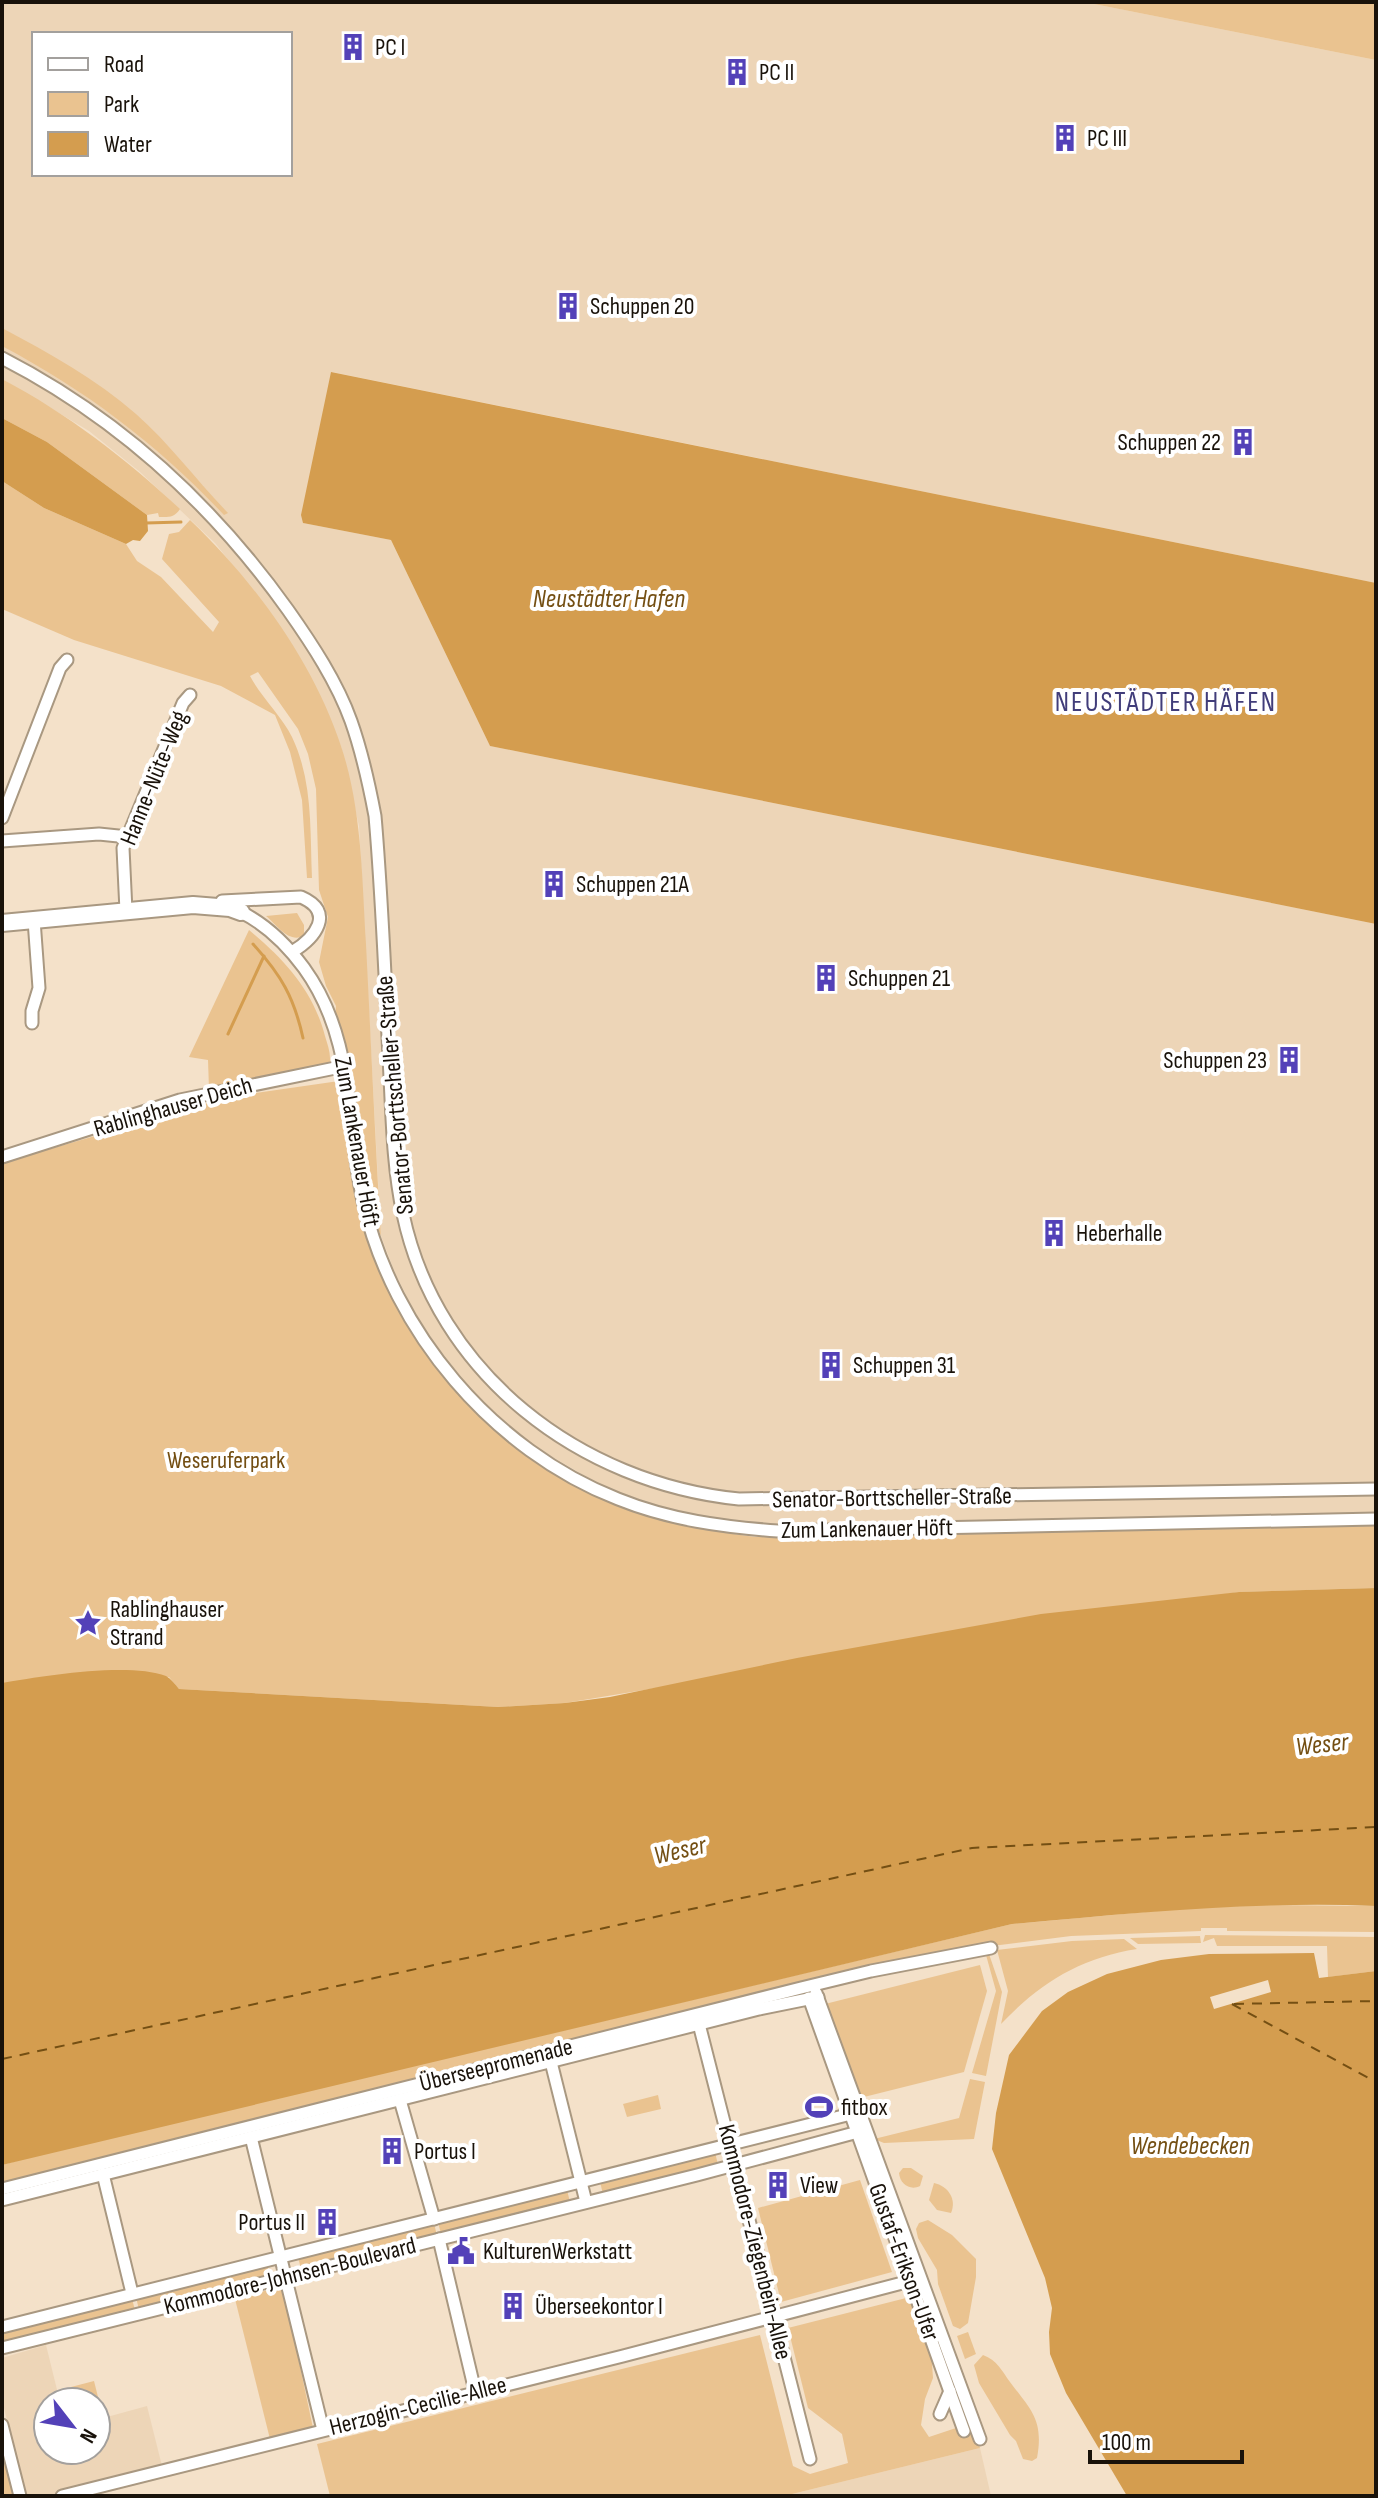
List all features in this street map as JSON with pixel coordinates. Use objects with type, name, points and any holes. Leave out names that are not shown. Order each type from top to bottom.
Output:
[{"type":"street","name":"Senator-Borttscheller-Straße","points":[[2,358],[99,417],[152,458],[201,503],[275,591],[326,669],[351,721],[370,785],[375,816],[397,1179],[403,1215],[415,1256],[454,1333],[477,1363],[525,1412],[550,1432],[609,1466],[669,1487],[727,1498],[783,1500],[1376,1489]]},
{"type":"street","points":[[2,818],[60,668],[67,660]]},
{"type":"street","name":"Hanne-Nüte-Weg","points":[[126,911],[123,848],[183,703],[190,695]]},
{"type":"street","points":[[2,841],[99,834],[128,837]]},
{"type":"street","points":[[2,923],[210,905],[222,901],[301,897],[316,907],[320,921],[317,933],[292,952]]},
{"type":"street","points":[[210,905],[241,912]]},
{"type":"street","name":"Zum Lankenauer Höft","points":[[241,912],[262,924],[292,952],[322,997],[339,1039],[345,1066],[363,1201],[386,1271],[411,1319],[459,1386],[490,1418],[539,1458],[616,1499],[650,1511],[711,1526],[778,1531],[1376,1519]]},
{"type":"street","points":[[32,1023],[39,988],[34,920]]},
{"type":"street","name":"Rablinghauser Deich","points":[[2,1157],[180,1100],[345,1066]]},
{"type":"street","name":"Überseepromenade","points":[[2,2200],[991,1948]]},
{"type":"street","points":[[813,1994],[980,2439]]},
{"type":"street","name":"Überseepromenade","points":[[2,2189],[813,1994]]},
{"type":"street","name":"Gustaf-Erikson-Ufer","points":[[813,1994],[851,2114],[964,2431]]},
{"type":"street","name":"Kommodore-Ziegenbein-Allee","points":[[699,2024],[810,2459]]},
{"type":"street","points":[[551,2062],[586,2202]]},
{"type":"street","points":[[400,2100],[434,2219]]},
{"type":"street","name":"Kommodore-Johnsen-Boulevard","points":[[2,2327],[851,2114]]},
{"type":"street","name":"Kommodore-Johnsen-Boulevard","points":[[2,2348],[858,2132]]},
{"type":"street","points":[[251,2137],[323,2430]]},
{"type":"street","points":[[103,2174],[132,2293]]},
{"type":"street","points":[[439,2239],[475,2391]]},
{"type":"street","name":"Herzogin-Cecilie-Allee","points":[[62,2496],[910,2281]]},
{"type":"street","points":[[940,2414],[950,2391]]},
{"type":"street","points":[[2,2425],[20,2496]]},
{"type":"shaded area","points":[[2,2],[1084,2],[1376,60],[1376,583],[332,372],[303,523],[391,540],[490,746],[1376,924],[1376,1514],[754,1524],[682,1514],[606,1488],[512,1430],[472,1391],[433,1341],[395,1273],[381,1236],[359,826],[341,746],[271,614],[215,543],[140,472],[89,431],[2,379]]},
{"type":"shaded area","points":[[46,2345],[56,2386],[32,2386],[32,2466],[112,2466],[112,2416],[147,2406],[162,2466],[46,2496],[26,2496],[2,2400],[2,2358]]},
{"type":"shaded area","points":[[980,2448],[991,2496],[784,2496]]},
{"type":"green space","points":[[1084,2],[1376,2],[1376,60]]},
{"type":"green space","points":[[2,328],[72,367],[121,401],[160,438],[228,513],[224,515],[173,465],[120,421],[2,346]]},
{"type":"green space","points":[[2,379],[95,438],[180,509],[168,517],[159,517],[158,513],[147,515],[47,442],[2,418]]},
{"type":"green space","points":[[2,481],[44,508],[126,544],[137,561],[161,577],[213,632],[219,622],[162,559],[169,534],[179,532],[190,520],[259,596],[315,683],[348,770],[360,844],[381,1236],[373,1216],[366,1179],[350,1063],[335,1017],[336,1006],[319,962],[328,917],[319,890],[316,789],[298,729],[258,672],[250,676],[287,729],[299,754],[309,806],[312,878],[307,878],[302,800],[290,752],[275,715],[221,686],[74,640],[2,609]]},
{"type":"green space","points":[[297,913],[304,925],[304,936],[298,938],[284,932],[266,916]]},
{"type":"green space","points":[[249,930],[274,952],[305,990],[320,1019],[330,1055],[329,1067],[209,1089],[208,1060],[189,1057]]},
{"type":"green space","name":"Weseruferpark","points":[[339,1081],[357,1199],[368,1237],[395,1301],[428,1357],[469,1405],[515,1446],[568,1479],[625,1506],[688,1525],[755,1537],[1376,1525],[1376,1588],[1239,1592],[565,1703],[498,1707],[179,1689],[169,1677],[2,1683],[2,1163],[229,1097]]},
{"type":"green space","points":[[1257,1905],[1376,1906],[1376,1932],[1227,1931],[1227,1928],[1201,1928],[1201,1931],[1071,1936],[984,1947],[2,2185],[2,2165],[42,2154],[1012,1924]]},
{"type":"green space","points":[[1205,1935],[1376,1937],[1376,1971],[1328,1977],[1327,1946],[1217,1946],[1214,1938],[1203,1942]]},
{"type":"green space","points":[[1200,1936],[1201,1943],[1138,1944],[1130,1938]]},
{"type":"green space","points":[[1124,1939],[1137,1949],[1097,1959],[1062,1974],[1031,1996],[1001,2024],[1008,1991],[997,1950],[1072,1941]]},
{"type":"green space","points":[[989,1954],[1002,1992],[986,2076],[972,2073],[996,1991],[986,1955]]},
{"type":"green space","points":[[980,1965],[987,1991],[964,2072],[860,2098],[825,2004]]},
{"type":"green space","points":[[970,2079],[985,2082],[974,2139],[884,2143],[874,2139],[959,2118]]},
{"type":"green space","points":[[658,2095],[661,2109],[627,2117],[623,2104]]},
{"type":"green space","points":[[715,2152],[718,2165],[603,2194],[600,2182]]},
{"type":"green space","points":[[903,2168],[911,2168],[923,2176],[920,2186],[913,2188],[903,2183],[899,2173]]},
{"type":"green space","points":[[860,2180],[892,2272],[781,2302],[758,2208]]},
{"type":"green space","points":[[934,2183],[950,2194],[953,2203],[951,2213],[937,2210],[929,2200]]},
{"type":"green space","points":[[567,2190],[570,2202],[441,2234],[438,2222]]},
{"type":"green space","points":[[928,2220],[952,2235],[976,2259],[968,2323],[960,2329],[953,2326],[938,2284],[937,2270],[918,2238],[916,2229],[919,2223]]},
{"type":"green space","points":[[434,2223],[437,2236],[301,2269],[298,2257]]},
{"type":"green space","points":[[267,2265],[270,2277],[139,2310],[136,2297]]},
{"type":"green space","points":[[283,2286],[313,2428],[270,2439],[235,2299]]},
{"type":"green space","points":[[910,2297],[931,2350],[933,2378],[925,2399],[921,2425],[929,2437],[959,2427],[961,2431],[972,2427],[980,2448],[784,2496],[330,2496],[317,2444],[760,2335],[793,2466],[810,2474],[848,2463],[842,2434],[808,2408],[788,2328]]},
{"type":"green space","points":[[132,2298],[135,2311],[2,2344],[2,2331]]},
{"type":"green space","points":[[968,2332],[976,2354],[965,2359],[957,2336]]},
{"type":"green space","points":[[983,2355],[999,2366],[1034,2416],[1039,2445],[1037,2458],[1032,2461],[1023,2459],[1016,2441],[979,2383],[974,2365]]},
{"type":"green space","points":[[94,2381],[95,2386],[75,2386]]},
{"type":"green space","points":[[2,2451],[14,2496],[2,2496]]},
{"type":"water","name":"Neustädter Hafen","points":[[331,372],[1376,583],[1376,924],[490,746],[391,540],[303,523],[301,515]]},
{"type":"water","points":[[2,418],[47,442],[147,515],[148,531],[140,541],[133,540],[126,544],[44,508],[2,481]]},
{"type":"water","name":"Weser","points":[[1376,1588],[1376,1906],[1239,1907],[1012,1924],[2,2165],[2,1683],[85,1672],[130,1670],[166,1676],[179,1689],[498,1707],[565,1703],[1041,1614],[1239,1592]]},
{"type":"water","name":"Wendebecken","points":[[1314,1953],[1319,1978],[1376,1971],[1376,2496],[1127,2496],[1066,2393],[1050,2354],[1052,2308],[1045,2278],[992,2149],[996,2113],[1009,2055],[1042,2011],[1068,1992],[1107,1974],[1161,1960],[1209,1954]]},
{"type":"pier","points":[[1268,1980],[1271,1992],[1214,2009],[1210,1997]]},
{"type":"waterway","points":[[146,523],[181,522]]},
{"type":"waterway","points":[[253,944],[285,987],[303,1038]]},
{"type":"waterway","points":[[228,1034],[264,956]]},
{"type":"ferry route","points":[[2,2059],[972,1848],[1376,1827]]},
{"type":"ferry route","points":[[1234,2004],[1376,2001]]},
{"type":"ferry route","points":[[1232,2004],[1376,2082]]},
{"type":"place","name":"PC I","points":[[353,47]]},
{"type":"place","name":"PC II","points":[[737,72]]},
{"type":"place","name":"PC III","points":[[1065,138]]},
{"type":"place","name":"Schuppen 20","points":[[568,306]]},
{"type":"place","name":"Schuppen 22","points":[[1243,442]]},
{"type":"place","name":"Schuppen 21A","points":[[554,884]]},
{"type":"place","name":"Schuppen 21","points":[[826,978]]},
{"type":"place","name":"Schuppen 23","points":[[1289,1060]]},
{"type":"place","name":"Heberhalle","points":[[1054,1233]]},
{"type":"place","name":"Schuppen 31","points":[[831,1365]]},
{"type":"place","name":"Rablinghauser Strand","points":[[88,1623]]},
{"type":"place","name":"fitbox","points":[[819,2107]]},
{"type":"place","name":"Portus I","points":[[392,2151]]},
{"type":"place","name":"View","points":[[778,2185]]},
{"type":"place","name":"Portus II","points":[[327,2222]]},
{"type":"place","name":"KulturenWerkstatt","points":[[461,2251]]},
{"type":"place","name":"Überseekontor I","points":[[513,2306]]},
{"type":"district","name":"NEUSTÄDTER HÄFEN","points":[[1166,702]]}]
